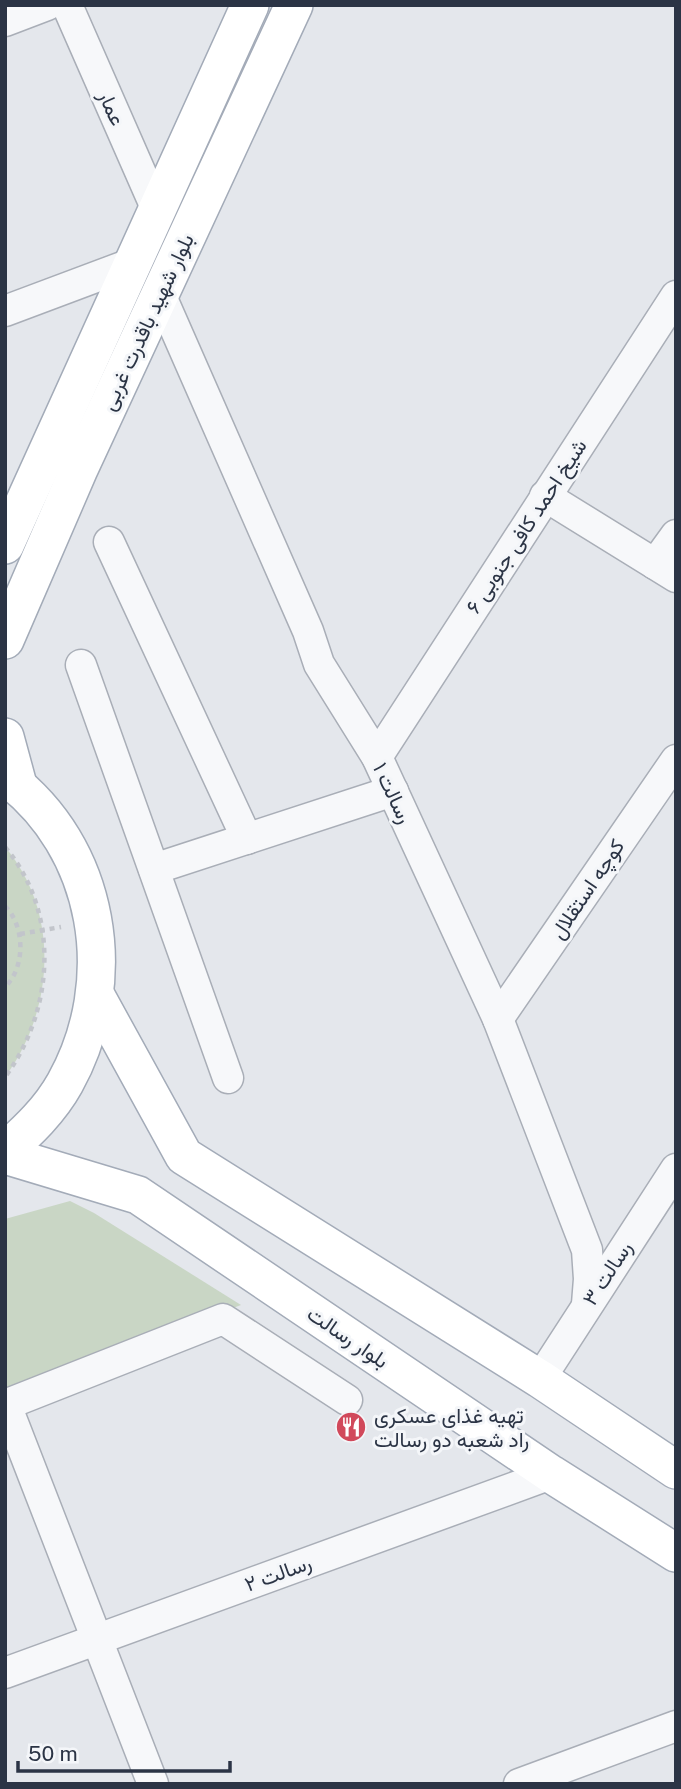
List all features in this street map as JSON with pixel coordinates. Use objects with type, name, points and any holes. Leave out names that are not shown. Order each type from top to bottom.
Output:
[{"type":"main road","name":"بلوار شهید باقدرت غربی","points":[[5,545],[250,5]]},
{"type":"main road","name":"بلوار شهید باقدرت غربی","points":[[5,640],[79,469],[294,5]]},
{"type":"main road","points":[[5,737],[12,780],[46,814],[68,846],[84,883],[98,946],[96,996],[85,1042],[65,1084],[37,1122],[5,1153]]},
{"type":"main road","points":[[96,996],[184,1156],[540,1379],[676,1470]]},
{"type":"main road","name":"بلوار رسالت","points":[[5,1153],[138,1195],[551,1474],[676,1553]]},
{"type":"street","points":[[5,21],[47,5]]},
{"type":"street","name":"عمار","points":[[67,5],[157,210]]},
{"type":"street","points":[[5,311],[133,264]]},
{"type":"street","name":"رسالت ۱","points":[[160,294],[308,631],[319,664],[377,757],[498,1019],[587,1250],[587,1304]]},
{"type":"street","name":"شیخ احمد کافی جنوبی ۶","points":[[377,757],[676,296]]},
{"type":"street","points":[[545,496],[665,571],[676,535]]},
{"type":"street","points":[[109,542],[247,839]]},
{"type":"street","points":[[81,665],[228,1079]]},
{"type":"street","name":"کوچه استقلال","points":[[498,1019],[676,760]]},
{"type":"street","points":[[154,869],[393,791]]},
{"type":"street","name":"رسالت ۳","points":[[540,1379],[676,1169]]},
{"type":"street","points":[[153,1784],[6,1405],[223,1320],[347,1400]]},
{"type":"street","name":"رسالت ۲","points":[[5,1673],[551,1474]]},
{"type":"street","points":[[519,1784],[676,1726]]},
{"type":"path","points":[[5,848],[27,882],[40,916],[45,953],[44,989],[35,1024],[19,1058],[5,1077]]},
{"type":"path","points":[[5,906],[20,934],[20,960],[5,988]]},
{"type":"path","points":[[20,934],[94,921]]},
{"type":"green space","points":[[5,847],[23,873],[36,902],[43,931],[44,962],[41,993],[34,1022],[5,1077]]},
{"type":"green space","points":[[70,1201],[94,1213],[241,1305],[5,1394],[5,1219]]},
{"type":"place","name":"تهیه غذای عسکری راد شعبه دو رسالت","points":[[351,1427]]}]
